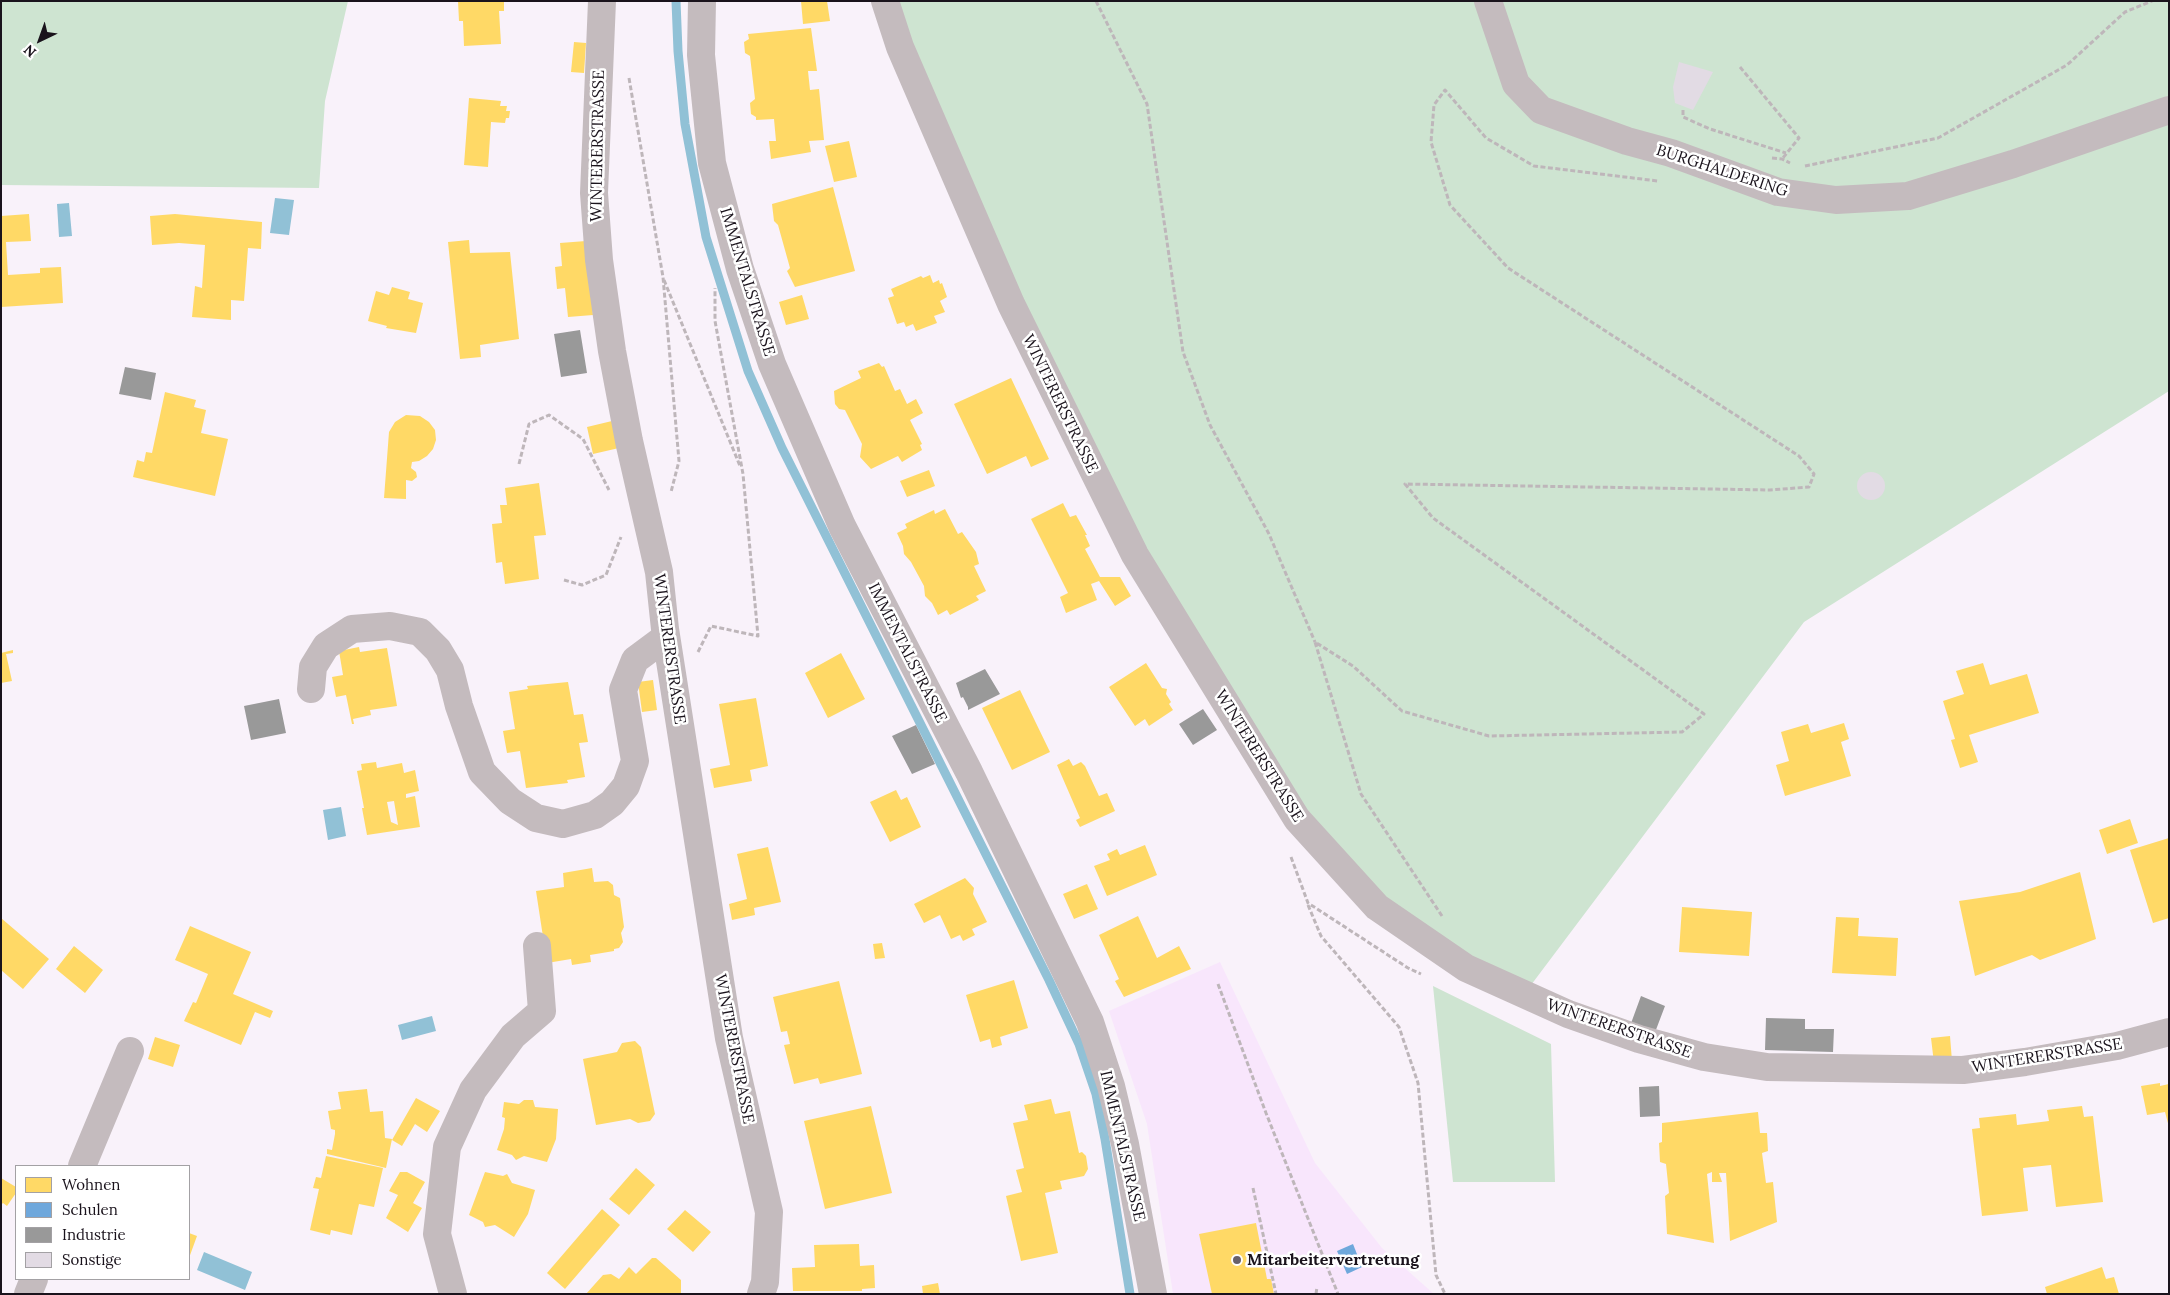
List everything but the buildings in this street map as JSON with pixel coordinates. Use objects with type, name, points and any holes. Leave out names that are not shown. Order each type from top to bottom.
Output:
[{"type":"street","name":"WINTERERSTRASSE","points":[[602,1],[594,193],[599,260],[622,405],[659,572],[666,637],[729,1038],[769,1212],[765,1282],[761,1294]]},
{"type":"street","name":"IMMENTALSTRASSE","points":[[702,1],[701,55],[712,162],[740,270],[772,364],[842,526],[969,772],[1090,1022],[1111,1086],[1125,1144],[1153,1294]]},
{"type":"street","name":"WINTERERSTRASSE","points":[[885,1],[900,47],[1011,304],[1135,555],[1297,819],[1377,907],[1466,968],[1559,1010],[1639,1039],[1704,1057],[1722,1060],[1767,1067],[1963,1070],[2117,1046],[2169,1032]]},
{"type":"street","name":"BURGHALDERING","points":[[1488,1],[1516,84],[1541,110],[1627,141],[1671,153],[1778,192],[1836,200],[1908,196],[2013,164],[2169,110]]},
{"type":"street","points":[[311,689],[313,667],[326,646],[352,629],[390,626],[420,632],[438,650],[450,670],[459,706],[482,772],[510,802],[536,818],[563,824],[595,815],[612,803],[626,786],[635,760],[623,690],[635,660],[666,637]]},
{"type":"street","points":[[452,1294],[437,1234],[447,1147],[473,1090],[513,1036],[542,1010],[537,946]]},
{"type":"street","points":[[82,1165],[130,1051]]},
{"type":"street","points":[[28,1294],[34,1280]]},
{"type":"path","points":[[1096,1],[1147,104],[1183,352],[1210,425],[1268,534],[1315,642],[1361,794],[1444,920]]},
{"type":"path","points":[[1763,157],[1782,159],[1797,168],[1938,138],[2067,65],[2125,12],[2152,1]]},
{"type":"path","points":[[1740,67],[1798,138],[1782,159]]},
{"type":"path","points":[[629,76],[663,277],[678,461],[669,500]]},
{"type":"path","points":[[1315,642],[1353,666],[1402,712],[1489,736],[1682,732],[1704,714],[1433,518],[1405,484],[1770,490],[1809,487],[1814,474],[1799,456],[1508,268],[1450,205],[1431,142],[1434,105],[1445,90],[1486,138],[1534,166],[1660,181]]},
{"type":"path","points":[[1683,110],[1683,117],[1786,153]]},
{"type":"path","points":[[663,277],[743,474]]},
{"type":"path","points":[[695,658],[711,626],[758,636],[743,474],[715,321],[715,280]]},
{"type":"path","points":[[519,464],[528,424],[549,415],[583,439],[614,498]]},
{"type":"path","points":[[564,580],[582,585],[606,575],[623,533]]},
{"type":"path","points":[[1308,903],[1321,936],[1400,1027],[1412,1060],[1418,1083],[1436,1275],[1446,1294]]},
{"type":"path","points":[[1218,984],[1266,1113],[1338,1294]]},
{"type":"path","points":[[1253,1188],[1276,1294]]},
{"type":"path","points":[[1316,1294],[1317,1287]]},
{"type":"shaded area","points":[[1220,962],[1315,1163],[1382,1248],[1434,1294],[1173,1294],[1147,1124],[1109,1011]]},
{"type":"green space","points":[[1,1],[348,1],[325,101],[319,188],[1,185]]},
{"type":"green space","points":[[874,1],[2169,1],[2169,391],[1804,622],[1522,997],[1374,911],[1131,555]]},
{"type":"green space","points":[[1433,986],[1551,1044],[1555,1182],[1453,1182]]},
{"type":"water","points":[[275,198],[294,200],[289,235],[270,233]]},
{"type":"water","points":[[69,203],[72,236],[59,237],[57,204]]},
{"type":"water","points":[[341,807],[346,836],[328,840],[323,810]]},
{"type":"water","points":[[432,1016],[436,1031],[402,1040],[398,1025]]},
{"type":"water","points":[[204,1252],[252,1272],[245,1290],[197,1270]]},
{"type":"waterway","points":[[676,1],[678,51],[685,124],[706,237],[748,371],[782,448],[1049,980],[1079,1044],[1096,1094],[1130,1294]]},
{"type":"place","name":"Mitarbeitervertretung","points":[[1237,1260]]}]
